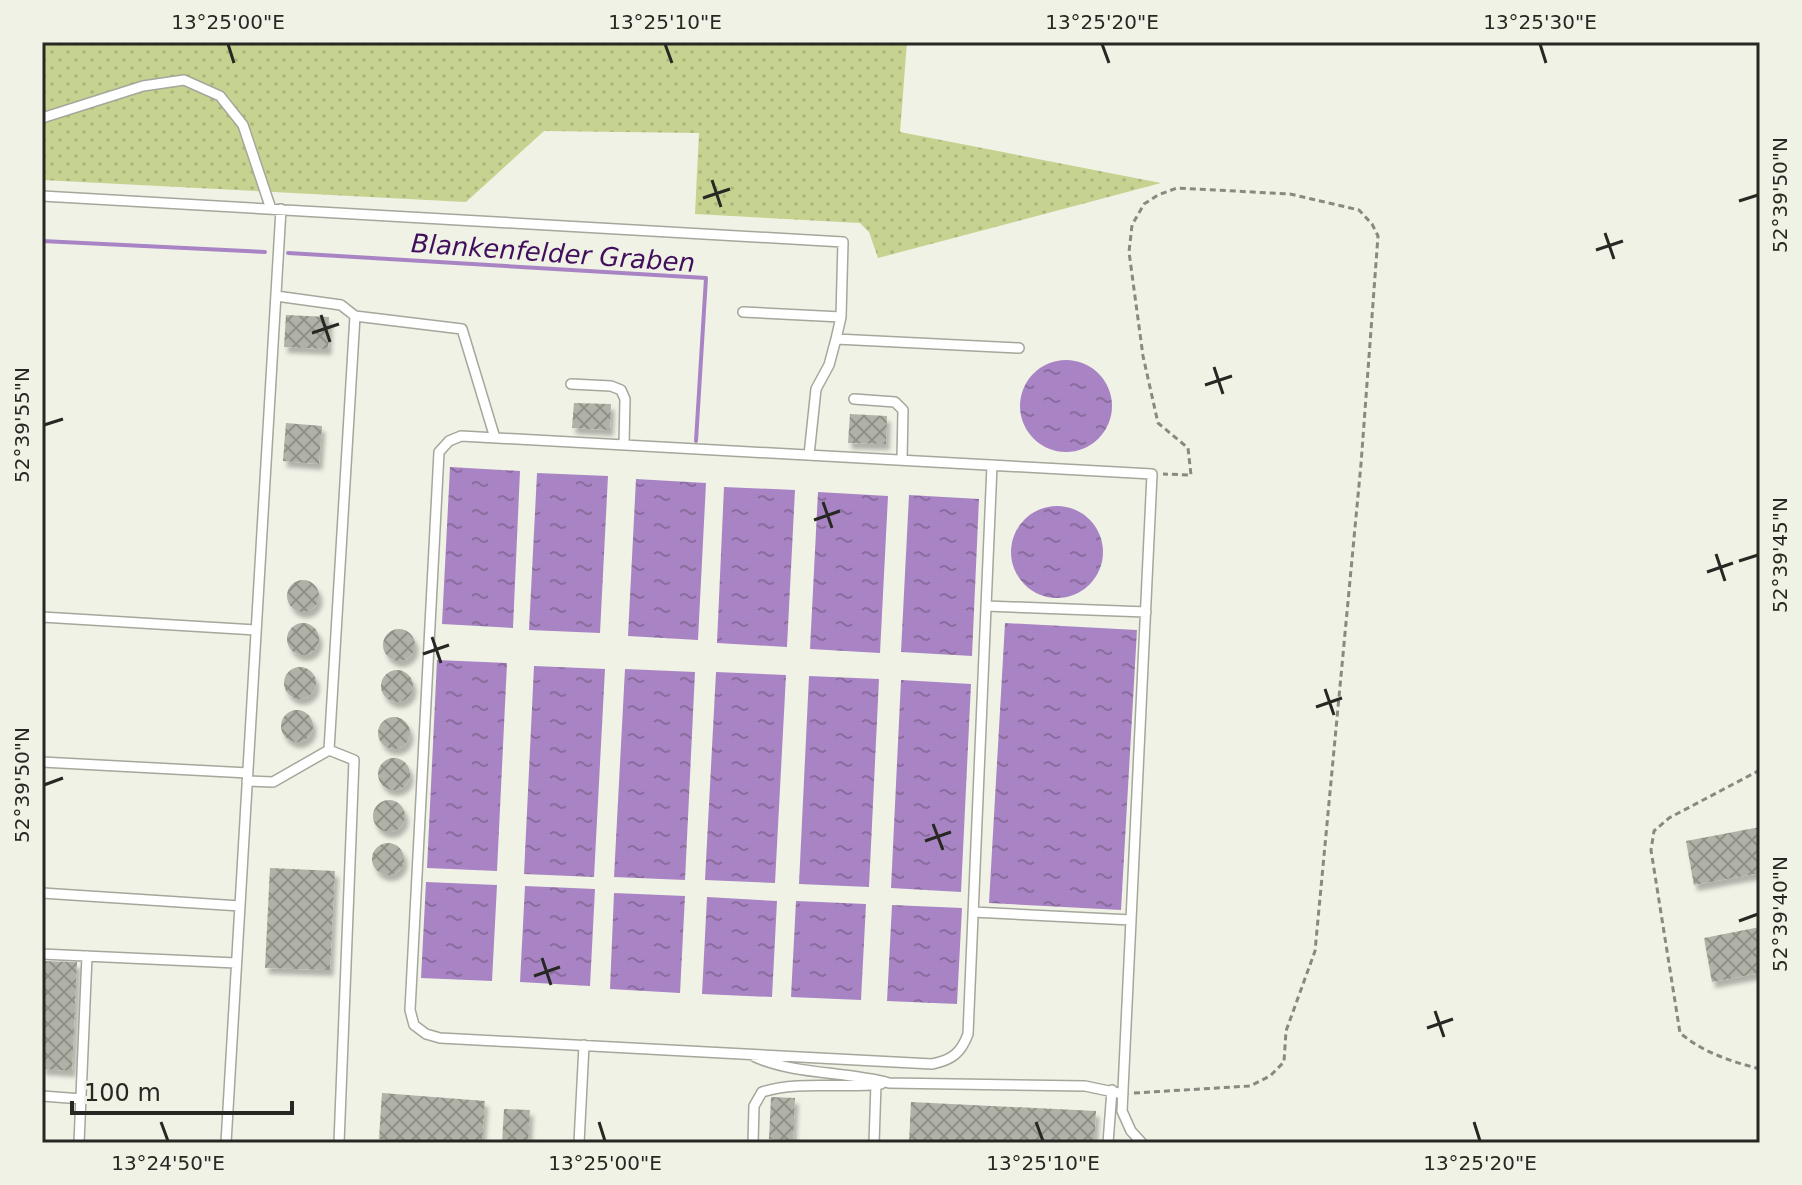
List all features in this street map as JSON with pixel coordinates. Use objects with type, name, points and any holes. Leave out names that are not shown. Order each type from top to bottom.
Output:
[{"type":"lane","points":[[42,118],[143,86],[184,80],[220,96],[243,125],[276,209],[276,296],[226,1143]]},
{"type":"lane","points":[[42,196],[843,242],[841,317],[829,365],[816,389],[809,455]]},
{"type":"lane","points":[[276,296],[341,305],[355,316],[462,329],[495,438]]},
{"type":"lane","points":[[743,312],[841,317]]},
{"type":"lane","points":[[329,750],[355,316]]},
{"type":"lane","points":[[836,339],[1019,348]]},
{"type":"lane","points":[[571,384],[611,386],[621,390],[625,399],[624,445]]},
{"type":"lane","points":[[854,399],[895,402],[903,410],[902,460]]},
{"type":"lane","points":[[992,465],[968,1034],[962,1048],[950,1060],[932,1064],[440,1038],[426,1034],[414,1025],[410,1010],[439,452],[449,441],[461,436],[902,460],[992,465],[1152,474],[1131,920],[1118,1092],[1108,1143]]},
{"type":"lane","points":[[986,606],[1146,612]]},
{"type":"lane","points":[[42,617],[256,630]]},
{"type":"lane","points":[[42,762],[247,777],[273,782],[329,750]]},
{"type":"lane","points":[[329,750],[354,760],[339,1143]]},
{"type":"lane","points":[[42,893],[240,906]]},
{"type":"lane","points":[[973,912],[1131,920]]},
{"type":"lane","points":[[42,954],[236,963]]},
{"type":"lane","points":[[79,1143],[87,956]]},
{"type":"lane","points":[[579,1143],[584,1045]]},
{"type":"lane","points":[[749,1054],[775,1066],[862,1076],[889,1083]]},
{"type":"lane","points":[[874,1143],[876,1084]]},
{"type":"lane","points":[[753,1143],[754,1106],[762,1092],[779,1086],[1038,1084],[1085,1086],[1118,1092]]},
{"type":"lane","points":[[1118,1092],[1131,1131],[1142,1143]]},
{"type":"lane","points":[[42,1096],[82,1099]]},
{"type":"path","points":[[1118,1092],[1250,1086],[1270,1076],[1284,1062],[1286,1031],[1315,951],[1361,464],[1378,236],[1359,210],[1290,194],[1177,188],[1144,204],[1132,225],[1129,252],[1143,356],[1158,423],[1188,448],[1191,458],[1191,475],[1152,474]]},
{"type":"path","points":[[1760,770],[1669,818],[1654,831],[1651,850],[1680,1033],[1697,1047],[1760,1069]]},
{"type":"green space","points":[[42,42],[907,42],[900,132],[1161,183],[878,258],[869,232],[860,223],[695,214],[699,133],[544,131],[466,202],[42,180]]},
{"type":"water","points":[[1066,360],[1083,364],[1098,374],[1108,389],[1112,406],[1108,423],[1098,438],[1083,448],[1066,452],[1049,448],[1034,438],[1024,423],[1020,406],[1024,389],[1034,374],[1049,364]]},
{"type":"water","points":[[450,467],[520,471],[513,628],[442,624]]},
{"type":"water","points":[[537,473],[608,476],[600,633],[529,630]]},
{"type":"water","points":[[636,479],[706,483],[698,640],[628,636]]},
{"type":"water","points":[[724,487],[795,490],[787,647],[717,643]]},
{"type":"water","points":[[818,492],[888,496],[880,653],[810,649]]},
{"type":"water","points":[[909,495],[979,499],[972,656],[901,652]]},
{"type":"water","points":[[1057,506],[1074,510],[1089,520],[1099,535],[1103,552],[1099,569],[1089,584],[1074,594],[1057,598],[1040,594],[1025,584],[1015,569],[1011,552],[1015,535],[1025,520],[1040,510]]},
{"type":"water","points":[[1005,623],[1137,630],[1121,910],[989,903]]},
{"type":"water","points":[[437,660],[507,663],[497,871],[427,868]]},
{"type":"water","points":[[534,666],[605,669],[594,877],[524,874]]},
{"type":"water","points":[[625,669],[695,672],[685,880],[614,877]]},
{"type":"water","points":[[716,672],[786,675],[775,883],[705,880]]},
{"type":"water","points":[[809,676],[879,679],[869,887],[799,884]]},
{"type":"water","points":[[901,680],[971,684],[961,892],[891,888]]},
{"type":"water","points":[[426,882],[497,885],[492,981],[421,978]]},
{"type":"water","points":[[525,886],[595,889],[590,986],[520,982]]},
{"type":"water","points":[[614,893],[685,896],[680,993],[610,989]]},
{"type":"water","points":[[707,897],[777,901],[772,997],[702,994]]},
{"type":"water","points":[[796,901],[866,904],[861,1000],[791,997]]},
{"type":"water","points":[[892,905],[962,908],[957,1004],[887,1001]]},
{"type":"building","points":[[286,315],[329,317],[328,349],[284,347]]},
{"type":"building","points":[[574,403],[611,404],[610,430],[572,428]]},
{"type":"building","points":[[850,414],[887,416],[886,444],[848,443]]},
{"type":"building","points":[[286,423],[322,426],[319,464],[283,461]]},
{"type":"building","points":[[303,580],[315,584],[319,596],[315,608],[303,612],[291,608],[287,596],[291,584]]},
{"type":"building","points":[[303,623],[315,627],[319,639],[315,651],[303,655],[291,651],[287,639],[291,627]]},
{"type":"building","points":[[399,629],[411,633],[415,645],[411,657],[399,661],[387,657],[383,645],[387,633]]},
{"type":"building","points":[[300,667],[312,671],[316,683],[312,695],[300,699],[288,695],[284,683],[288,671]]},
{"type":"building","points":[[397,670],[409,674],[413,686],[409,698],[397,702],[385,698],[381,686],[385,674]]},
{"type":"building","points":[[297,710],[309,714],[313,726],[309,738],[297,742],[285,738],[281,726],[285,714]]},
{"type":"building","points":[[394,717],[406,721],[410,733],[406,745],[394,749],[382,745],[378,733],[382,721]]},
{"type":"building","points":[[394,758],[406,762],[410,774],[406,786],[394,790],[382,786],[378,774],[382,762]]},
{"type":"building","points":[[389,800],[401,804],[405,816],[401,828],[389,832],[377,828],[373,816],[377,804]]},
{"type":"building","points":[[1760,827],[1760,873],[1694,885],[1686,841]]},
{"type":"building","points":[[388,843],[400,847],[404,859],[400,871],[388,875],[376,871],[372,859],[376,847]]},
{"type":"building","points":[[270,868],[335,871],[330,970],[265,968]]},
{"type":"building","points":[[1760,927],[1760,973],[1712,982],[1704,938]]},
{"type":"building","points":[[42,961],[77,962],[72,1071],[42,1069]]},
{"type":"building","points":[[382,1093],[485,1101],[482,1143],[379,1139]]},
{"type":"building","points":[[771,1097],[795,1098],[793,1140],[769,1139]]},
{"type":"building","points":[[911,1102],[1096,1111],[1094,1143],[909,1143]]},
{"type":"building","points":[[504,1109],[530,1110],[528,1143],[502,1143]]},
{"type":"waterway","name":"Blankenfelder Graben","points":[[42,241],[265,252]]},
{"type":"waterway","name":"Blankenfelder Graben","points":[[288,253],[706,278],[696,441]]}]
